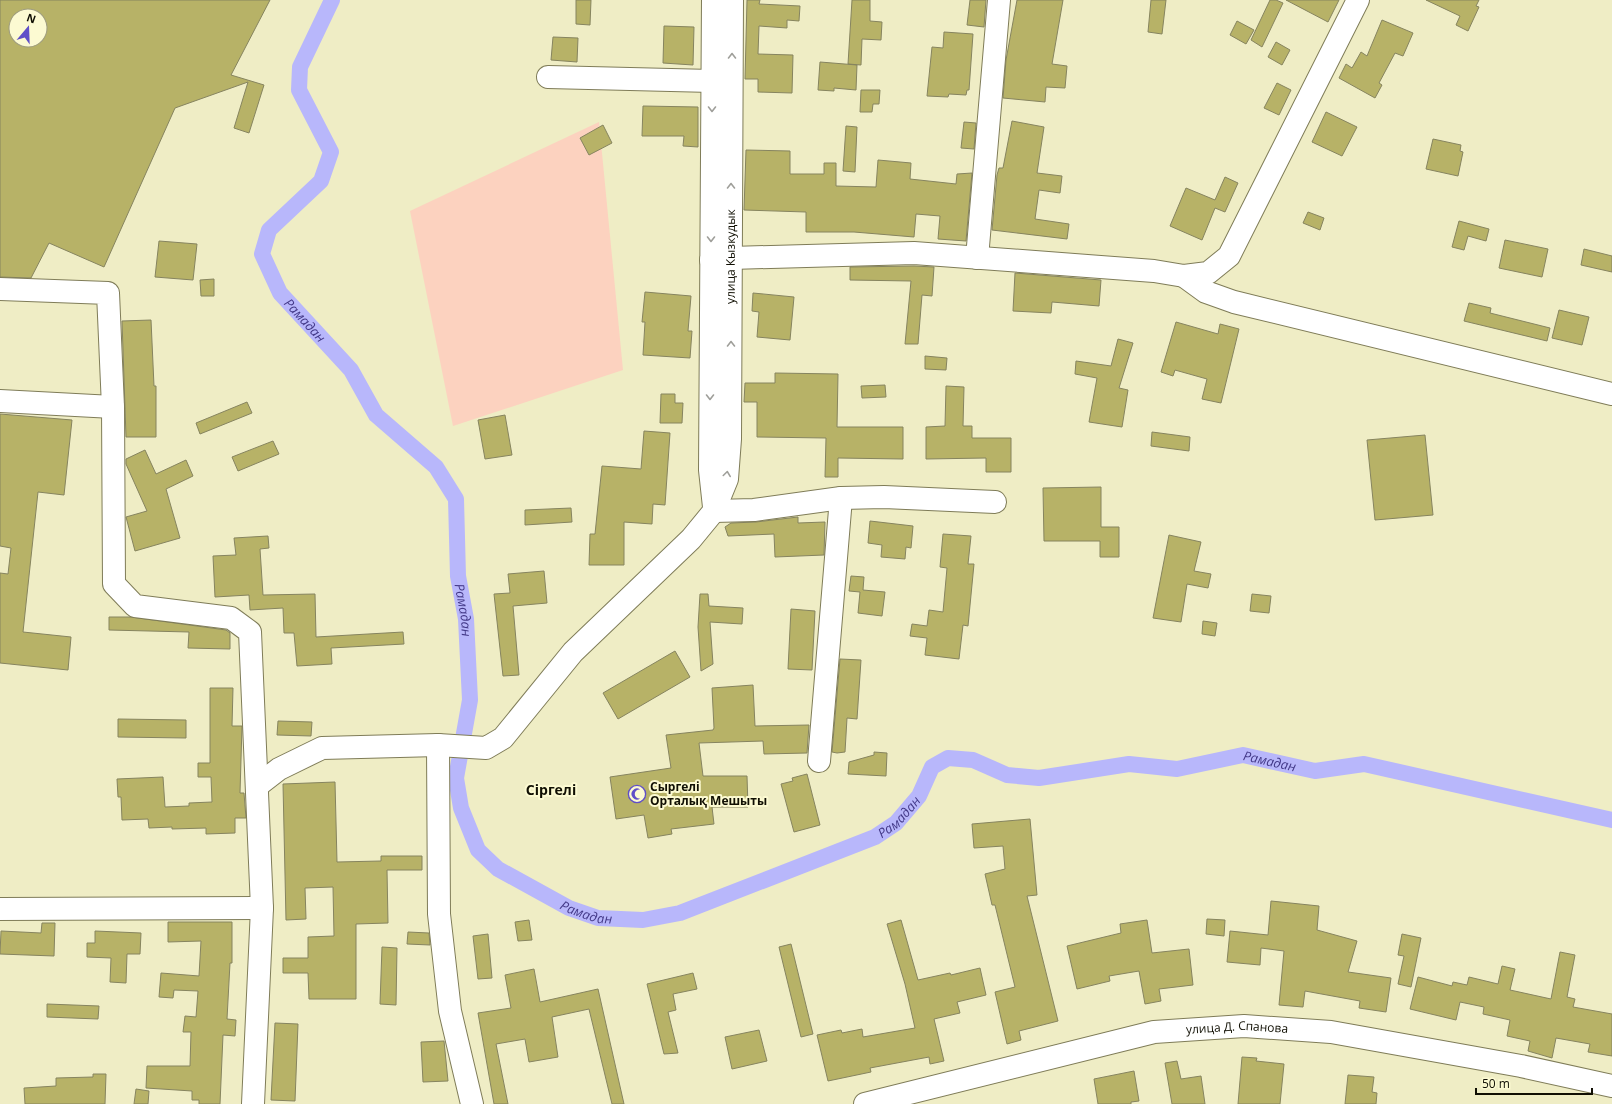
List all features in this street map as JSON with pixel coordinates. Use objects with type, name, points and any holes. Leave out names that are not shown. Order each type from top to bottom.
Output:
[{"type":"street","points":[[977,258],[999,0]]},
{"type":"street","points":[[723,10],[712,81],[721,259],[914,253],[1154,271],[1184,276],[1208,273],[1229,256],[1358,0]]},
{"type":"street","name":"улица Кызкудык","points":[[438,745],[486,748],[503,738],[573,652],[691,539],[714,511],[727,479],[730,439],[721,259],[723,10]]},
{"type":"street","points":[[548,78],[712,81]]},
{"type":"street","points":[[1184,276],[1206,292],[1234,302],[1612,394]]},
{"type":"street","points":[[0,289],[108,293],[113,407],[114,584],[135,606],[232,618],[250,632],[262,908],[254,1104]]},
{"type":"street","points":[[0,401],[113,407]]},
{"type":"street","points":[[714,511],[754,510],[841,498],[884,497],[995,502]]},
{"type":"street","points":[[819,761],[841,498]]},
{"type":"street","points":[[257,786],[279,769],[322,748],[438,745],[439,914],[450,1011],[472,1104]]},
{"type":"street","points":[[0,909],[262,908]]},
{"type":"street","name":"улица Д. Спанова","points":[[865,1104],[1154,1032],[1244,1026],[1331,1032],[1521,1066],[1612,1086]]},
{"type":"shaded area","points":[[599,122],[623,370],[453,426],[410,211]]},
{"type":"building","points":[[0,0],[270,0],[231,75],[264,85],[249,133],[234,128],[248,82],[175,108],[104,267],[49,243],[31,278],[0,277]]},
{"type":"building","points":[[576,0],[591,0],[590,25],[576,24]]},
{"type":"building","points":[[747,0],[760,0],[759,4],[800,6],[799,21],[787,20],[787,28],[759,26],[758,54],[793,55],[792,93],[758,92],[758,79],[745,79]]},
{"type":"building","points":[[852,0],[870,0],[870,21],[882,22],[881,40],[862,39],[861,65],[848,64]]},
{"type":"building","points":[[970,0],[986,0],[984,27],[967,25]]},
{"type":"building","points":[[1017,0],[1063,0],[1052,64],[1067,66],[1065,88],[1046,87],[1045,102],[1003,98],[1006,60]]},
{"type":"building","points":[[1151,0],[1166,0],[1162,34],[1148,32]]},
{"type":"building","points":[[1270,0],[1276,0],[1283,3],[1262,47],[1251,40]]},
{"type":"building","points":[[1286,0],[1339,0],[1328,22]]},
{"type":"building","points":[[1426,0],[1479,0],[1476,6],[1479,7],[1468,31],[1456,25],[1460,16]]},
{"type":"building","points":[[1382,20],[1413,33],[1403,56],[1395,53],[1379,83],[1382,85],[1375,98],[1339,78],[1346,64],[1352,68],[1361,52],[1367,56]]},
{"type":"building","points":[[1237,21],[1254,30],[1246,44],[1230,35]]},
{"type":"building","points":[[664,26],[694,27],[693,65],[663,63]]},
{"type":"building","points":[[944,32],[973,34],[969,90],[967,90],[966,95],[949,94],[948,97],[927,96],[932,47],[943,48]]},
{"type":"building","points":[[553,37],[578,38],[577,62],[551,60]]},
{"type":"building","points":[[1276,42],[1290,50],[1282,65],[1268,57]]},
{"type":"building","points":[[820,62],[857,65],[856,90],[834,88],[834,91],[818,90]]},
{"type":"building","points":[[1277,83],[1291,90],[1279,115],[1264,108]]},
{"type":"building","points":[[861,90],[880,90],[879,104],[873,104],[872,112],[860,112]]},
{"type":"building","points":[[643,106],[698,107],[698,147],[683,146],[684,136],[642,136]]},
{"type":"building","points":[[1326,112],[1357,127],[1342,156],[1312,142]]},
{"type":"building","points":[[1012,121],[1044,127],[1037,173],[1062,176],[1060,193],[1039,190],[1035,219],[1069,224],[1067,239],[992,230],[997,175],[999,168],[1003,168]]},
{"type":"building","points":[[964,122],[976,123],[974,149],[961,148]]},
{"type":"building","points":[[603,125],[612,143],[589,155],[580,138]]},
{"type":"building","points":[[846,126],[857,127],[855,172],[843,171]]},
{"type":"building","points":[[1433,139],[1461,145],[1460,151],[1463,152],[1458,176],[1426,169]]},
{"type":"building","points":[[746,150],[790,151],[790,174],[824,174],[824,163],[836,163],[836,186],[876,187],[878,160],[911,163],[910,179],[956,184],[957,174],[972,173],[966,241],[938,239],[940,216],[916,214],[914,237],[854,232],[806,232],[806,212],[744,210]]},
{"type":"building","points":[[1225,177],[1238,183],[1225,212],[1215,208],[1202,240],[1170,226],[1186,188],[1215,200]]},
{"type":"building","points":[[1308,212],[1324,218],[1320,230],[1303,223]]},
{"type":"building","points":[[1459,221],[1489,229],[1486,241],[1468,236],[1464,250],[1452,247]]},
{"type":"building","points":[[1505,240],[1548,249],[1542,277],[1499,268]]},
{"type":"building","points":[[159,241],[197,244],[193,280],[155,277]]},
{"type":"building","points":[[1584,249],[1612,256],[1612,272],[1581,265]]},
{"type":"building","points":[[850,267],[934,267],[932,296],[922,295],[918,344],[905,344],[911,281],[850,280]]},
{"type":"building","points":[[1015,273],[1101,280],[1099,306],[1052,302],[1051,313],[1013,311]]},
{"type":"building","points":[[214,279],[214,296],[201,296],[200,280]]},
{"type":"building","points":[[645,292],[691,296],[688,331],[692,331],[690,358],[643,355],[645,322],[642,322]]},
{"type":"building","points":[[753,293],[794,297],[790,340],[757,337],[759,312],[752,311]]},
{"type":"building","points":[[1469,303],[1491,308],[1490,313],[1550,328],[1547,341],[1464,321]]},
{"type":"building","points":[[1559,310],[1589,317],[1582,345],[1552,338]]},
{"type":"building","points":[[151,320],[154,386],[156,386],[156,437],[126,437],[122,321]]},
{"type":"building","points":[[1176,322],[1218,334],[1220,324],[1239,329],[1221,403],[1202,399],[1207,379],[1175,370],[1173,376],[1161,372]]},
{"type":"building","points":[[1118,339],[1133,343],[1119,388],[1128,390],[1122,427],[1089,422],[1097,378],[1075,374],[1076,361],[1111,366]]},
{"type":"building","points":[[925,356],[947,358],[946,370],[925,369]]},
{"type":"building","points":[[775,373],[838,374],[837,427],[903,427],[903,459],[838,458],[838,477],[825,477],[826,438],[757,437],[757,402],[744,402],[745,383],[775,383]]},
{"type":"building","points":[[885,385],[886,397],[862,398],[861,386]]},
{"type":"building","points":[[946,386],[964,387],[963,426],[972,426],[972,438],[1011,438],[1011,472],[986,472],[986,458],[926,459],[926,427],[945,426]]},
{"type":"building","points":[[661,394],[675,394],[675,403],[683,403],[682,423],[660,423]]},
{"type":"building","points":[[247,402],[252,413],[200,434],[196,423]]},
{"type":"building","points":[[0,414],[72,420],[64,495],[38,492],[23,632],[71,637],[68,670],[0,663],[0,573],[8,574],[11,548],[0,546]]},
{"type":"building","points":[[505,415],[512,455],[485,459],[478,420]]},
{"type":"building","points":[[644,431],[670,433],[665,505],[653,504],[652,524],[624,522],[624,565],[589,565],[590,534],[595,534],[602,466],[641,469]]},
{"type":"building","points":[[1152,432],[1190,437],[1189,451],[1151,446]]},
{"type":"building","points":[[1425,435],[1433,515],[1375,520],[1367,440]]},
{"type":"building","points":[[273,441],[279,454],[238,471],[232,457]]},
{"type":"building","points":[[145,450],[156,474],[186,460],[193,476],[166,489],[180,538],[135,551],[126,517],[147,511],[126,464],[126,459]]},
{"type":"building","points":[[1101,487],[1101,527],[1119,527],[1119,557],[1100,557],[1100,541],[1044,541],[1043,488]]},
{"type":"building","points":[[571,508],[572,522],[525,525],[525,510]]},
{"type":"building","points":[[798,517],[798,523],[825,522],[824,555],[775,557],[774,534],[728,536],[725,527],[731,523],[756,522]]},
{"type":"building","points":[[870,521],[913,526],[911,548],[906,547],[905,559],[881,557],[882,545],[868,543]]},
{"type":"building","points":[[943,534],[971,536],[968,564],[974,564],[968,626],[963,625],[959,659],[925,655],[927,638],[910,636],[912,624],[927,626],[929,610],[943,612],[947,568],[940,567]]},
{"type":"building","points":[[1169,535],[1201,542],[1194,571],[1211,574],[1208,588],[1187,584],[1181,622],[1153,618]]},
{"type":"building","points":[[268,536],[269,548],[260,549],[263,595],[315,594],[316,637],[403,632],[404,644],[331,648],[332,664],[297,666],[294,633],[284,633],[283,608],[250,610],[249,595],[215,597],[213,556],[236,555],[234,538]]},
{"type":"building","points":[[544,571],[547,603],[513,606],[519,675],[503,676],[494,594],[510,593],[508,574]]},
{"type":"building","points":[[851,576],[864,577],[863,590],[885,592],[882,616],[858,613],[860,592],[849,591]]},
{"type":"building","points":[[700,594],[708,594],[709,606],[743,608],[742,624],[710,622],[713,664],[701,671],[698,627]]},
{"type":"building","points":[[1252,594],[1271,596],[1269,613],[1250,611]]},
{"type":"building","points":[[791,609],[815,611],[812,670],[788,669]]},
{"type":"building","points":[[109,617],[131,617],[226,630],[230,633],[230,649],[188,648],[189,632],[109,630]]},
{"type":"building","points":[[1203,621],[1217,623],[1215,636],[1202,634]]},
{"type":"building","points":[[675,651],[690,677],[618,719],[603,693]]},
{"type":"building","points":[[840,659],[861,660],[857,719],[847,718],[845,752],[837,753],[832,752]]},
{"type":"building","points":[[753,685],[755,726],[809,725],[807,753],[764,754],[763,741],[699,743],[703,776],[747,776],[748,807],[712,807],[714,824],[671,829],[672,834],[648,838],[644,815],[616,819],[610,777],[671,768],[666,735],[713,730],[712,688]]},
{"type":"building","points":[[210,688],[233,688],[232,726],[242,726],[240,793],[244,793],[246,818],[235,818],[235,833],[206,834],[206,828],[149,828],[148,819],[122,820],[121,797],[118,797],[117,779],[163,777],[165,807],[189,806],[189,803],[212,802],[211,777],[198,777],[198,763],[210,763]]},
{"type":"building","points":[[118,719],[186,720],[186,738],[118,737]]},
{"type":"building","points":[[278,721],[312,722],[311,736],[277,735]]},
{"type":"building","points":[[874,752],[887,753],[886,776],[848,774],[849,762],[874,755]]},
{"type":"building","points":[[807,774],[820,825],[794,832],[781,784],[793,781],[792,778]]},
{"type":"building","points":[[335,782],[337,862],[381,861],[381,856],[422,856],[422,870],[387,870],[388,923],[356,924],[356,999],[309,999],[308,973],[283,973],[283,958],[308,958],[308,937],[334,936],[333,887],[305,888],[306,919],[286,920],[283,784]]},
{"type":"building","points":[[1030,819],[1037,895],[1027,896],[1058,1021],[1019,1031],[1021,1040],[1007,1044],[995,992],[1015,987],[995,905],[992,905],[985,874],[1005,869],[1003,846],[974,848],[972,824]]},
{"type":"building","points":[[1271,901],[1319,906],[1317,930],[1357,941],[1348,972],[1391,978],[1386,1012],[1359,1008],[1360,1001],[1305,991],[1303,1007],[1279,1005],[1284,951],[1261,948],[1260,965],[1227,962],[1230,931],[1268,935]]},
{"type":"building","points":[[1207,919],[1225,920],[1224,936],[1206,934]]},
{"type":"building","points":[[529,920],[532,940],[518,941],[515,922]]},
{"type":"building","points":[[901,920],[918,980],[950,973],[951,975],[980,968],[986,995],[957,1002],[960,1013],[934,1019],[944,1061],[930,1064],[929,1057],[870,1068],[871,1072],[828,1081],[817,1035],[841,1030],[842,1033],[862,1029],[863,1037],[915,1028],[905,984],[887,924]]},
{"type":"building","points":[[1147,920],[1152,953],[1189,949],[1193,985],[1159,989],[1161,1001],[1145,1004],[1139,971],[1109,976],[1110,981],[1077,989],[1067,946],[1121,933],[1120,924]]},
{"type":"building","points":[[168,922],[232,922],[232,963],[230,963],[227,1019],[236,1020],[235,1036],[223,1035],[220,1104],[199,1104],[199,1100],[192,1100],[192,1091],[146,1088],[147,1066],[190,1066],[191,1032],[183,1032],[185,1016],[196,1017],[198,991],[174,990],[173,998],[159,997],[161,973],[199,976],[201,941],[168,942]]},
{"type":"building","points":[[42,923],[55,923],[54,956],[0,954],[1,931],[41,933]]},
{"type":"building","points":[[95,931],[141,933],[140,954],[127,954],[126,983],[110,982],[111,958],[87,957],[87,943],[95,943]]},
{"type":"building","points":[[408,932],[429,933],[430,945],[407,944]]},
{"type":"building","points":[[488,934],[492,978],[478,979],[473,936]]},
{"type":"building","points":[[1402,934],[1421,938],[1411,987],[1398,984],[1404,956],[1398,955]]},
{"type":"building","points":[[791,944],[813,1034],[801,1037],[779,947]]},
{"type":"building","points":[[382,947],[397,948],[396,1005],[380,1004]]},
{"type":"building","points":[[1560,952],[1575,955],[1567,997],[1575,999],[1573,1007],[1612,1014],[1612,1056],[1588,1052],[1590,1044],[1556,1038],[1552,1058],[1528,1051],[1530,1041],[1507,1036],[1510,1020],[1483,1014],[1484,1007],[1460,1002],[1456,1020],[1410,1009],[1418,977],[1452,986],[1453,982],[1467,985],[1469,977],[1498,984],[1502,966],[1515,969],[1510,990],[1551,999]]},
{"type":"building","points":[[534,969],[540,1002],[598,989],[624,1104],[612,1104],[589,1009],[552,1017],[558,1057],[529,1062],[525,1039],[496,1044],[508,1104],[494,1104],[478,1013],[511,1008],[505,975]]},
{"type":"building","points":[[693,973],[697,989],[673,994],[676,1010],[668,1012],[678,1053],[664,1054],[647,984]]},
{"type":"building","points":[[47,1004],[99,1006],[98,1019],[47,1017]]},
{"type":"building","points":[[275,1023],[298,1024],[295,1101],[271,1100]]},
{"type":"building","points":[[759,1030],[767,1061],[732,1069],[725,1037]]},
{"type":"building","points":[[444,1041],[448,1081],[423,1082],[421,1042]]},
{"type":"building","points":[[1242,1057],[1257,1058],[1256,1061],[1284,1064],[1280,1104],[1238,1104]]},
{"type":"building","points":[[1177,1061],[1181,1079],[1201,1076],[1205,1104],[1172,1104],[1165,1063]]},
{"type":"building","points":[[1134,1071],[1139,1101],[1131,1102],[1131,1104],[1098,1104],[1094,1079]]},
{"type":"building","points":[[93,1074],[106,1074],[105,1104],[25,1104],[24,1088],[56,1086],[56,1078],[93,1077]]},
{"type":"building","points":[[1348,1075],[1374,1077],[1372,1092],[1377,1093],[1376,1104],[1345,1104]]},
{"type":"building","points":[[136,1089],[149,1091],[148,1104],[134,1104]]},
{"type":"waterway","name":"Рамадан","points":[[332,0],[300,67],[299,90],[331,152],[321,181],[269,230],[262,254],[280,293],[351,370],[376,415],[436,467],[456,499],[458,576],[466,619],[470,700],[456,778],[461,808],[478,850],[498,869],[569,908],[598,918],[643,920],[680,913],[875,837],[896,823],[919,796],[932,767],[948,758],[973,760],[1007,775],[1039,778],[1129,764],[1177,769],[1243,755],[1315,771],[1364,764],[1612,820]]},
{"type":"place","name":"Сыргелі Орталық Мешыты","points":[[637,794]]},
{"type":"district","name":"Сіргелі","points":[[551,790]]}]
